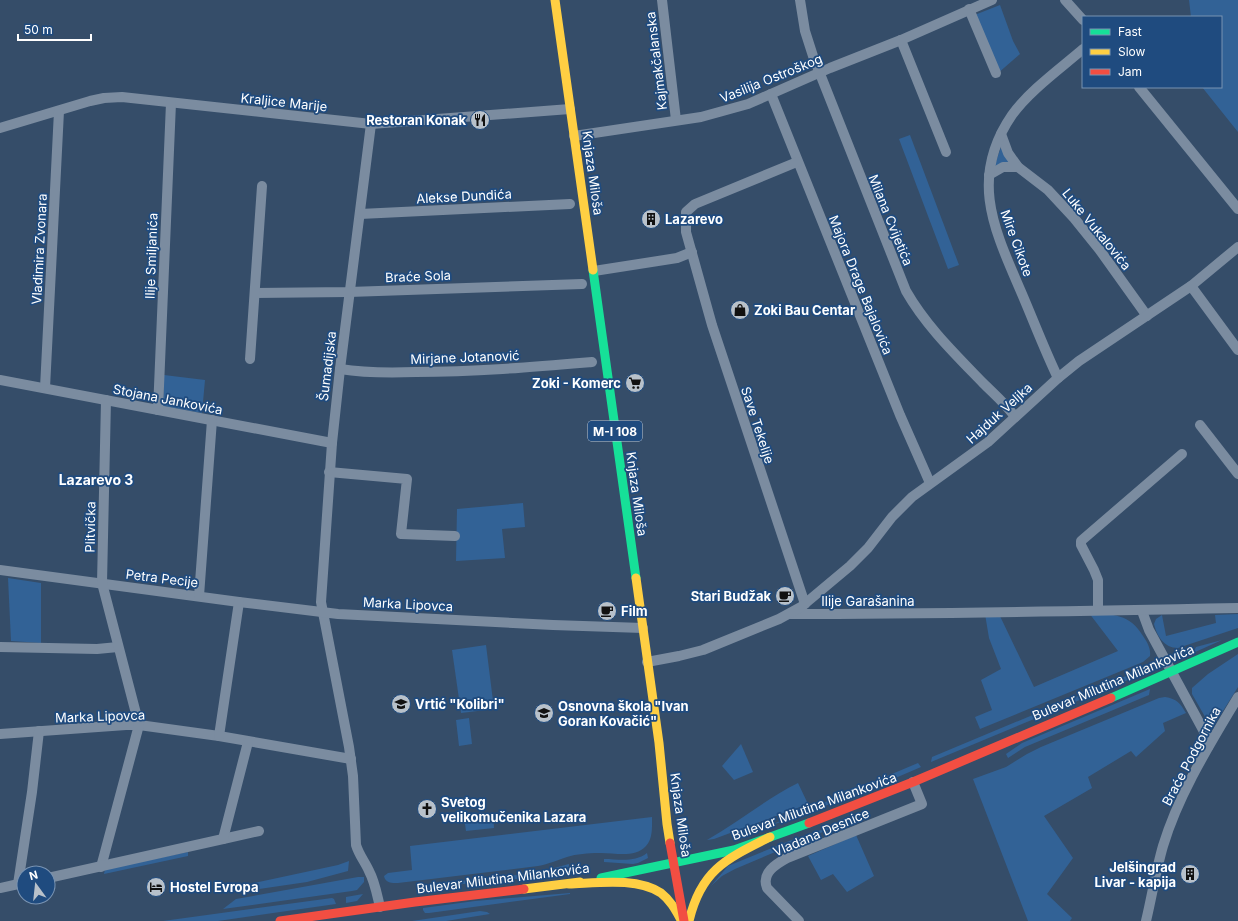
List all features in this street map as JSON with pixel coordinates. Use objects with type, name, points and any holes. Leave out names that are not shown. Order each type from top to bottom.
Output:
[{"type":"main road","name":"Knjaza Miloša","points":[[555,0],[659,744],[667,824],[675,863],[683,921]]},
{"type":"main road","name":"Bulevar Milutina Milankovića","points":[[280,921],[569,884],[734,850],[787,832],[913,782],[1238,642]]},
{"type":"main road","points":[[689,921],[695,899],[705,882],[717,868],[738,853],[770,837]]},
{"type":"main road","points":[[569,884],[616,882],[635,883],[648,886],[657,890],[670,900],[683,921]]},
{"type":"street","name":"Kajmakčalanska","points":[[662,0],[676,120]]},
{"type":"street","name":"Milana Cvijetića","points":[[800,0],[809,44],[819,72],[906,290],[914,305],[926,321],[959,358],[1016,417]]},
{"type":"street","name":"Vasilija Ostroškog","points":[[574,136],[701,117],[748,104],[819,72],[901,40],[992,0]]},
{"type":"street","points":[[1065,0],[1082,19]]},
{"type":"street","points":[[969,9],[996,73]]},
{"type":"street","points":[[901,40],[946,152]]},
{"type":"street","name":"Mire Cikote","points":[[1058,378],[1000,245],[989,200],[989,175],[992,157],[1001,134],[1014,113],[1026,99],[1082,50]]},
{"type":"street","points":[[1140,88],[1238,209]]},
{"type":"street","name":"Majora Drage Bajalovića","points":[[771,94],[797,162],[900,415],[930,483]]},
{"type":"street","name":"Kraljice Marije","points":[[0,128],[90,101],[122,97],[371,124],[570,109]]},
{"type":"street","name":"Ilije Smiljanića","points":[[158,410],[170,102]]},
{"type":"street","name":"Vladimira Zvonara","points":[[45,388],[59,111]]},
{"type":"street","name":"Šumadijska","points":[[322,612],[321,602],[329,472],[349,292],[371,124]]},
{"type":"street","name":"Luke Vukalovića","points":[[1001,134],[1008,153],[1018,167],[1048,190],[1074,218],[1100,249],[1147,316]]},
{"type":"street","name":"Save Tekelije","points":[[797,162],[690,208],[686,212],[685,217],[686,232],[717,339],[805,604]]},
{"type":"street","points":[[989,175],[1003,167],[1018,167]]},
{"type":"street","points":[[250,359],[262,186]]},
{"type":"street","name":"Alekse Dundića","points":[[360,214],[570,204]]},
{"type":"street","name":"Hajduk Veljka","points":[[790,614],[805,604],[850,566],[868,548],[901,507],[912,497],[978,450],[1079,361],[1191,286],[1238,246]]},
{"type":"street","points":[[594,271],[677,258],[692,252]]},
{"type":"street","name":"Braće Sola","points":[[255,293],[349,292],[582,284]]},
{"type":"street","points":[[1191,286],[1238,350]]},
{"type":"street","name":"Mirjane Jotanović","points":[[340,369],[372,373],[432,372],[511,369],[592,362]]},
{"type":"street","name":"Stojana Jankovića","points":[[0,380],[332,443]]},
{"type":"street","name":"Plitvička","points":[[106,400],[102,583],[139,725]]},
{"type":"street","points":[[199,596],[212,420]]},
{"type":"street","points":[[1200,425],[1238,474]]},
{"type":"street","points":[[1098,610],[1098,580],[1081,545],[1081,541],[1182,454]]},
{"type":"street","points":[[329,472],[407,479],[401,534],[455,536]]},
{"type":"street","name":"Petra Pecije","points":[[0,570],[322,612]]},
{"type":"street","points":[[219,736],[239,602]]},
{"type":"street","name":"Ilije Garašanina","points":[[647,662],[702,650],[790,614],[1098,610],[1142,611],[1238,608]]},
{"type":"street","points":[[1142,611],[1149,630],[1207,737],[1208,747]]},
{"type":"street","points":[[322,612],[351,759],[356,845],[358,852],[369,870],[376,888],[380,907]]},
{"type":"street","name":"Marka Lipovca","points":[[322,612],[553,625],[643,628]]},
{"type":"street","points":[[0,647],[72,649],[118,647]]},
{"type":"street","name":"Braće Podgornika","points":[[1146,921],[1163,847],[1179,804],[1208,747],[1238,697]]},
{"type":"street","points":[[100,866],[139,725]]},
{"type":"street","name":"Marka Lipovca","points":[[0,734],[139,725],[219,736],[351,759]]},
{"type":"street","name":"Marka Lipovca","points":[[23,865],[39,731]]},
{"type":"street","points":[[223,839],[248,742]]},
{"type":"street","name":"Vladana Desnice","points":[[799,921],[767,888],[766,880],[769,870],[787,858],[922,804],[913,782]]},
{"type":"street","points":[[56,876],[259,831]]},
{"type":"street","points":[[0,888],[16,885]]},
{"type":"shaded area","points":[[1189,0],[1238,0],[1238,132],[1203,88],[1222,88],[1222,16],[1191,16]]},
{"type":"shaded area","points":[[1000,5],[1013,41],[1020,54],[997,74],[972,16]]},
{"type":"shaded area","points":[[910,135],[959,265],[948,269],[899,139]]},
{"type":"shaded area","points":[[1001,147],[1009,162],[994,167]]},
{"type":"shaded area","points":[[164,375],[205,380],[202,413],[163,406]]},
{"type":"shaded area","points":[[523,503],[525,527],[502,529],[505,558],[456,561],[457,509]]},
{"type":"shaded area","points":[[8,578],[41,583],[41,643],[11,641]]},
{"type":"shaded area","points":[[1089,613],[1113,615],[1126,619],[1132,623],[1138,628],[1147,643],[1150,650],[1150,656],[1143,662],[980,729],[975,717],[992,710],[981,680],[1001,669],[989,638],[985,614],[999,614],[1034,687],[1118,651]]},
{"type":"shaded area","points":[[1238,614],[1238,628],[1178,648],[1165,644],[1159,637],[1154,624],[1156,619],[1162,615],[1166,636],[1216,623],[1215,615]]},
{"type":"shaded area","points":[[1222,640],[1193,653],[1196,647]]},
{"type":"shaded area","points":[[486,645],[494,709],[461,713],[452,650]]},
{"type":"shaded area","points":[[1238,654],[1238,687],[1216,722],[1208,722],[1192,694],[1192,688],[1208,674]]},
{"type":"shaded area","points":[[1138,671],[1140,675],[931,762],[932,757]]},
{"type":"shaded area","points":[[1150,689],[1149,695],[1025,747],[1008,758],[1006,754],[1022,743]]},
{"type":"shaded area","points":[[1165,697],[1178,702],[1186,713],[1163,723],[1165,731],[1136,757],[1131,751],[1088,777],[1092,788],[1044,816],[1073,858],[1047,894],[1072,918],[1070,921],[1028,921],[973,779],[1006,767],[1041,747],[1159,698]]},
{"type":"shaded area","points":[[469,718],[472,744],[459,746],[456,720]]},
{"type":"shaded area","points":[[741,744],[753,772],[734,780],[722,766]]},
{"type":"shaded area","points":[[918,763],[921,767],[844,799],[766,827]]},
{"type":"shaded area","points":[[798,783],[808,804],[714,839],[707,840],[775,796]]},
{"type":"shaded area","points":[[493,814],[494,828],[466,831],[464,817]]},
{"type":"shaded area","points":[[652,817],[652,832],[650,840],[641,850],[629,854],[582,854],[538,866],[398,883],[391,883],[387,881],[384,876],[388,873],[412,870],[410,846]]},
{"type":"shaded area","points":[[856,818],[735,869],[722,876],[711,886],[728,866],[789,841]]},
{"type":"shaded area","points":[[856,835],[874,876],[847,892],[833,874],[821,880],[808,856]]},
{"type":"shaded area","points":[[188,852],[188,856],[104,874],[105,869]]},
{"type":"shaded area","points":[[647,853],[648,858],[638,863],[604,862],[604,859],[631,859]]},
{"type":"shaded area","points":[[349,861],[348,871],[307,882],[245,891],[242,890],[240,886],[338,865]]},
{"type":"shaded area","points":[[569,864],[569,867],[548,875],[537,877],[422,888],[422,885],[536,873]]},
{"type":"shaded area","points":[[364,877],[364,882],[357,890],[223,909],[236,899]]},
{"type":"shaded area","points":[[570,893],[429,913],[425,913],[423,910],[423,908],[475,901]]},
{"type":"shaded area","points":[[363,894],[357,901],[346,903],[346,897]]},
{"type":"shaded area","points":[[332,898],[336,904],[218,921],[163,921]]},
{"type":"shaded area","points":[[480,911],[490,914],[446,921],[412,921]]},
{"type":"traffic: fast","points":[[593,270],[636,578]]},
{"type":"traffic: fast","points":[[1111,698],[1238,642]]},
{"type":"traffic: fast","points":[[601,878],[734,850],[809,823]]},
{"type":"traffic: slow","points":[[555,0],[593,270]]},
{"type":"traffic: slow","points":[[636,578],[659,743],[670,843]]},
{"type":"traffic: slow","points":[[689,921],[694,904],[708,878],[718,868],[740,852],[770,837]]},
{"type":"traffic: slow","points":[[524,889],[580,882]]},
{"type":"traffic: slow","points":[[569,884],[616,882],[629,883],[651,888],[661,893],[667,899],[680,918]]},
{"type":"traffic: jam","points":[[809,823],[913,782],[1111,698]]},
{"type":"traffic: jam","points":[[670,843],[684,921]]},
{"type":"traffic: jam","points":[[280,921],[415,902],[524,889]]},
{"type":"place","name":"Restoran Konak","points":[[480,120]]},
{"type":"place","name":"Lazarevo","points":[[651,219]]},
{"type":"place","name":"Zoki Bau Centar","points":[[740,310]]},
{"type":"place","name":"Zoki - Komerc","points":[[635,383]]},
{"type":"place","name":"Stari Budžak","points":[[785,596]]},
{"type":"place","name":"Film","points":[[607,611]]},
{"type":"place","name":"Vrtić \"Kolibri\"","points":[[401,704]]},
{"type":"place","name":"Osnovna škola \"Ivan Goran Kovačić\"","points":[[544,713]]},
{"type":"place","name":"Svetog velikomučenika Lazara","points":[[427,809]]},
{"type":"place","name":"Jelšingrad Livar - kapija","points":[[1190,874]]},
{"type":"place","name":"Hostel Evropa","points":[[156,887]]},
{"type":"district","name":"Lazarevo 3","points":[[96,479]]}]
